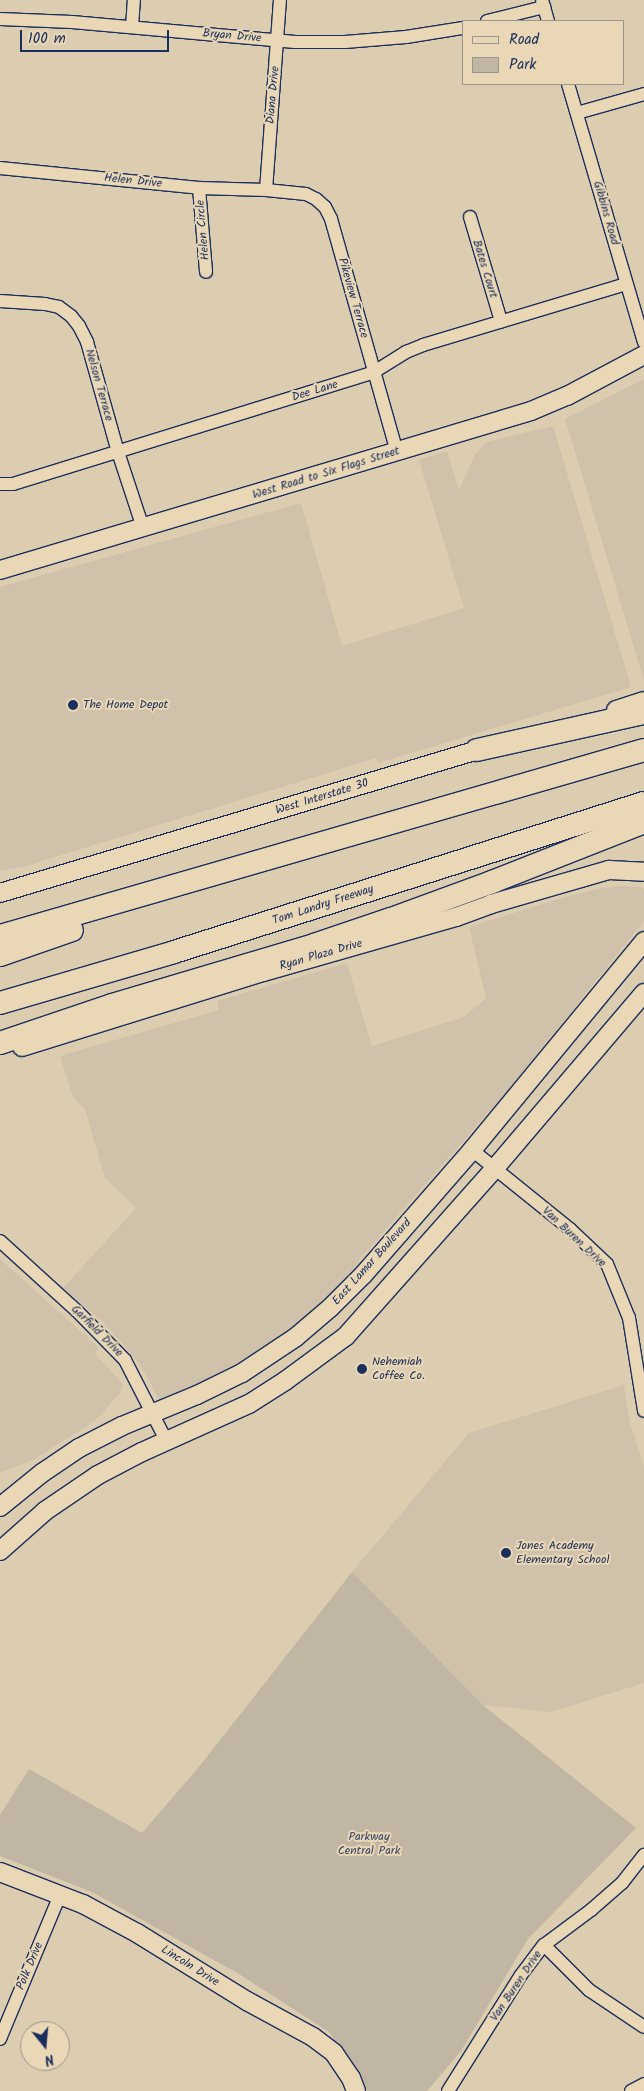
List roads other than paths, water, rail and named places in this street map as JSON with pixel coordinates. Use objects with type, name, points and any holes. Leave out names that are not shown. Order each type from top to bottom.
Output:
[{"type":"highway","points":[[477,750],[644,713]]},
{"type":"highway","points":[[0,936],[644,750]]},
{"type":"highway","name":"Tom Landry Freeway","points":[[0,1004],[174,952],[644,803]]},
{"type":"highway","points":[[0,1043],[112,1005],[391,920],[644,822]]},
{"type":"highway","points":[[0,955],[204,888],[255,862]]},
{"type":"main road","name":"West Road to Six Flags Street","points":[[0,570],[531,411],[567,396],[644,355]]},
{"type":"main road","name":"West Interstate 30","points":[[0,893],[644,701]]},
{"type":"main road","name":"Ryan Plaza Drive","points":[[0,1054],[263,972],[456,917],[491,904],[609,870],[644,872]]},
{"type":"main road","points":[[0,885],[45,879]]},
{"type":"main road","name":"East Lamar Boulevard","points":[[0,1507],[42,1473],[79,1448],[153,1412],[223,1384],[296,1337],[330,1308],[364,1274],[472,1150],[644,941]]},
{"type":"main road","points":[[0,1551],[74,1491],[114,1466],[249,1404],[285,1381],[346,1336],[495,1168],[644,993]]},
{"type":"main road","name":"Lincoln Drive","points":[[0,1872],[83,1904],[137,1933],[247,2001],[312,2037],[334,2053],[356,2091]]},
{"type":"street","points":[[132,27],[134,0]]},
{"type":"street","name":"Diana Drive","points":[[266,190],[280,0]]},
{"type":"street","points":[[490,20],[543,3],[548,20]]},
{"type":"street","name":"Bryan Drive","points":[[0,19],[132,27],[277,40],[344,42],[406,37],[462,28]]},
{"type":"street","name":"Gibbins Road","points":[[568,85],[644,342]]},
{"type":"street","points":[[577,113],[644,94]]},
{"type":"street","name":"Helen Drive","points":[[0,168],[199,188],[266,190]]},
{"type":"street","name":"Helen Circle","points":[[199,188],[206,272]]},
{"type":"street","name":"Pikeview Terrace","points":[[266,190],[306,194],[316,199],[325,207],[331,219],[397,452]]},
{"type":"street","name":"Bates Court","points":[[470,218],[500,321]]},
{"type":"street","name":"Dee Lane","points":[[0,484],[13,484],[374,372],[406,352],[423,345],[626,284]]},
{"type":"street","name":"Nelson Terrace","points":[[0,301],[45,304],[59,308],[71,316],[87,342],[118,452],[143,528]]},
{"type":"street","name":"Van Buren Drive","points":[[472,1150],[570,1230],[607,1264],[629,1318],[644,1411]]},
{"type":"street","name":"Garfield Drive","points":[[0,1241],[77,1311],[125,1360],[167,1442]]},
{"type":"street","name":"Van Buren Drive","points":[[448,2091],[521,1975],[544,1945],[591,1910],[622,1882],[644,1856]]},
{"type":"street","name":"Polk Drive","points":[[0,2038],[60,1895]]},
{"type":"street","points":[[544,1945],[589,1990],[644,2027]]},
{"type":"street","points":[[631,2091],[644,2084]]},
{"type":"place","name":"The Home Depot","points":[[73,705]]},
{"type":"place","name":"Nehemiah Coffee Co.","points":[[362,1369]]},
{"type":"place","name":"Jones Academy Elementary School","points":[[506,1553]]},
{"type":"park label","name":"Parkway Central Park","points":[[369,1844]]}]
